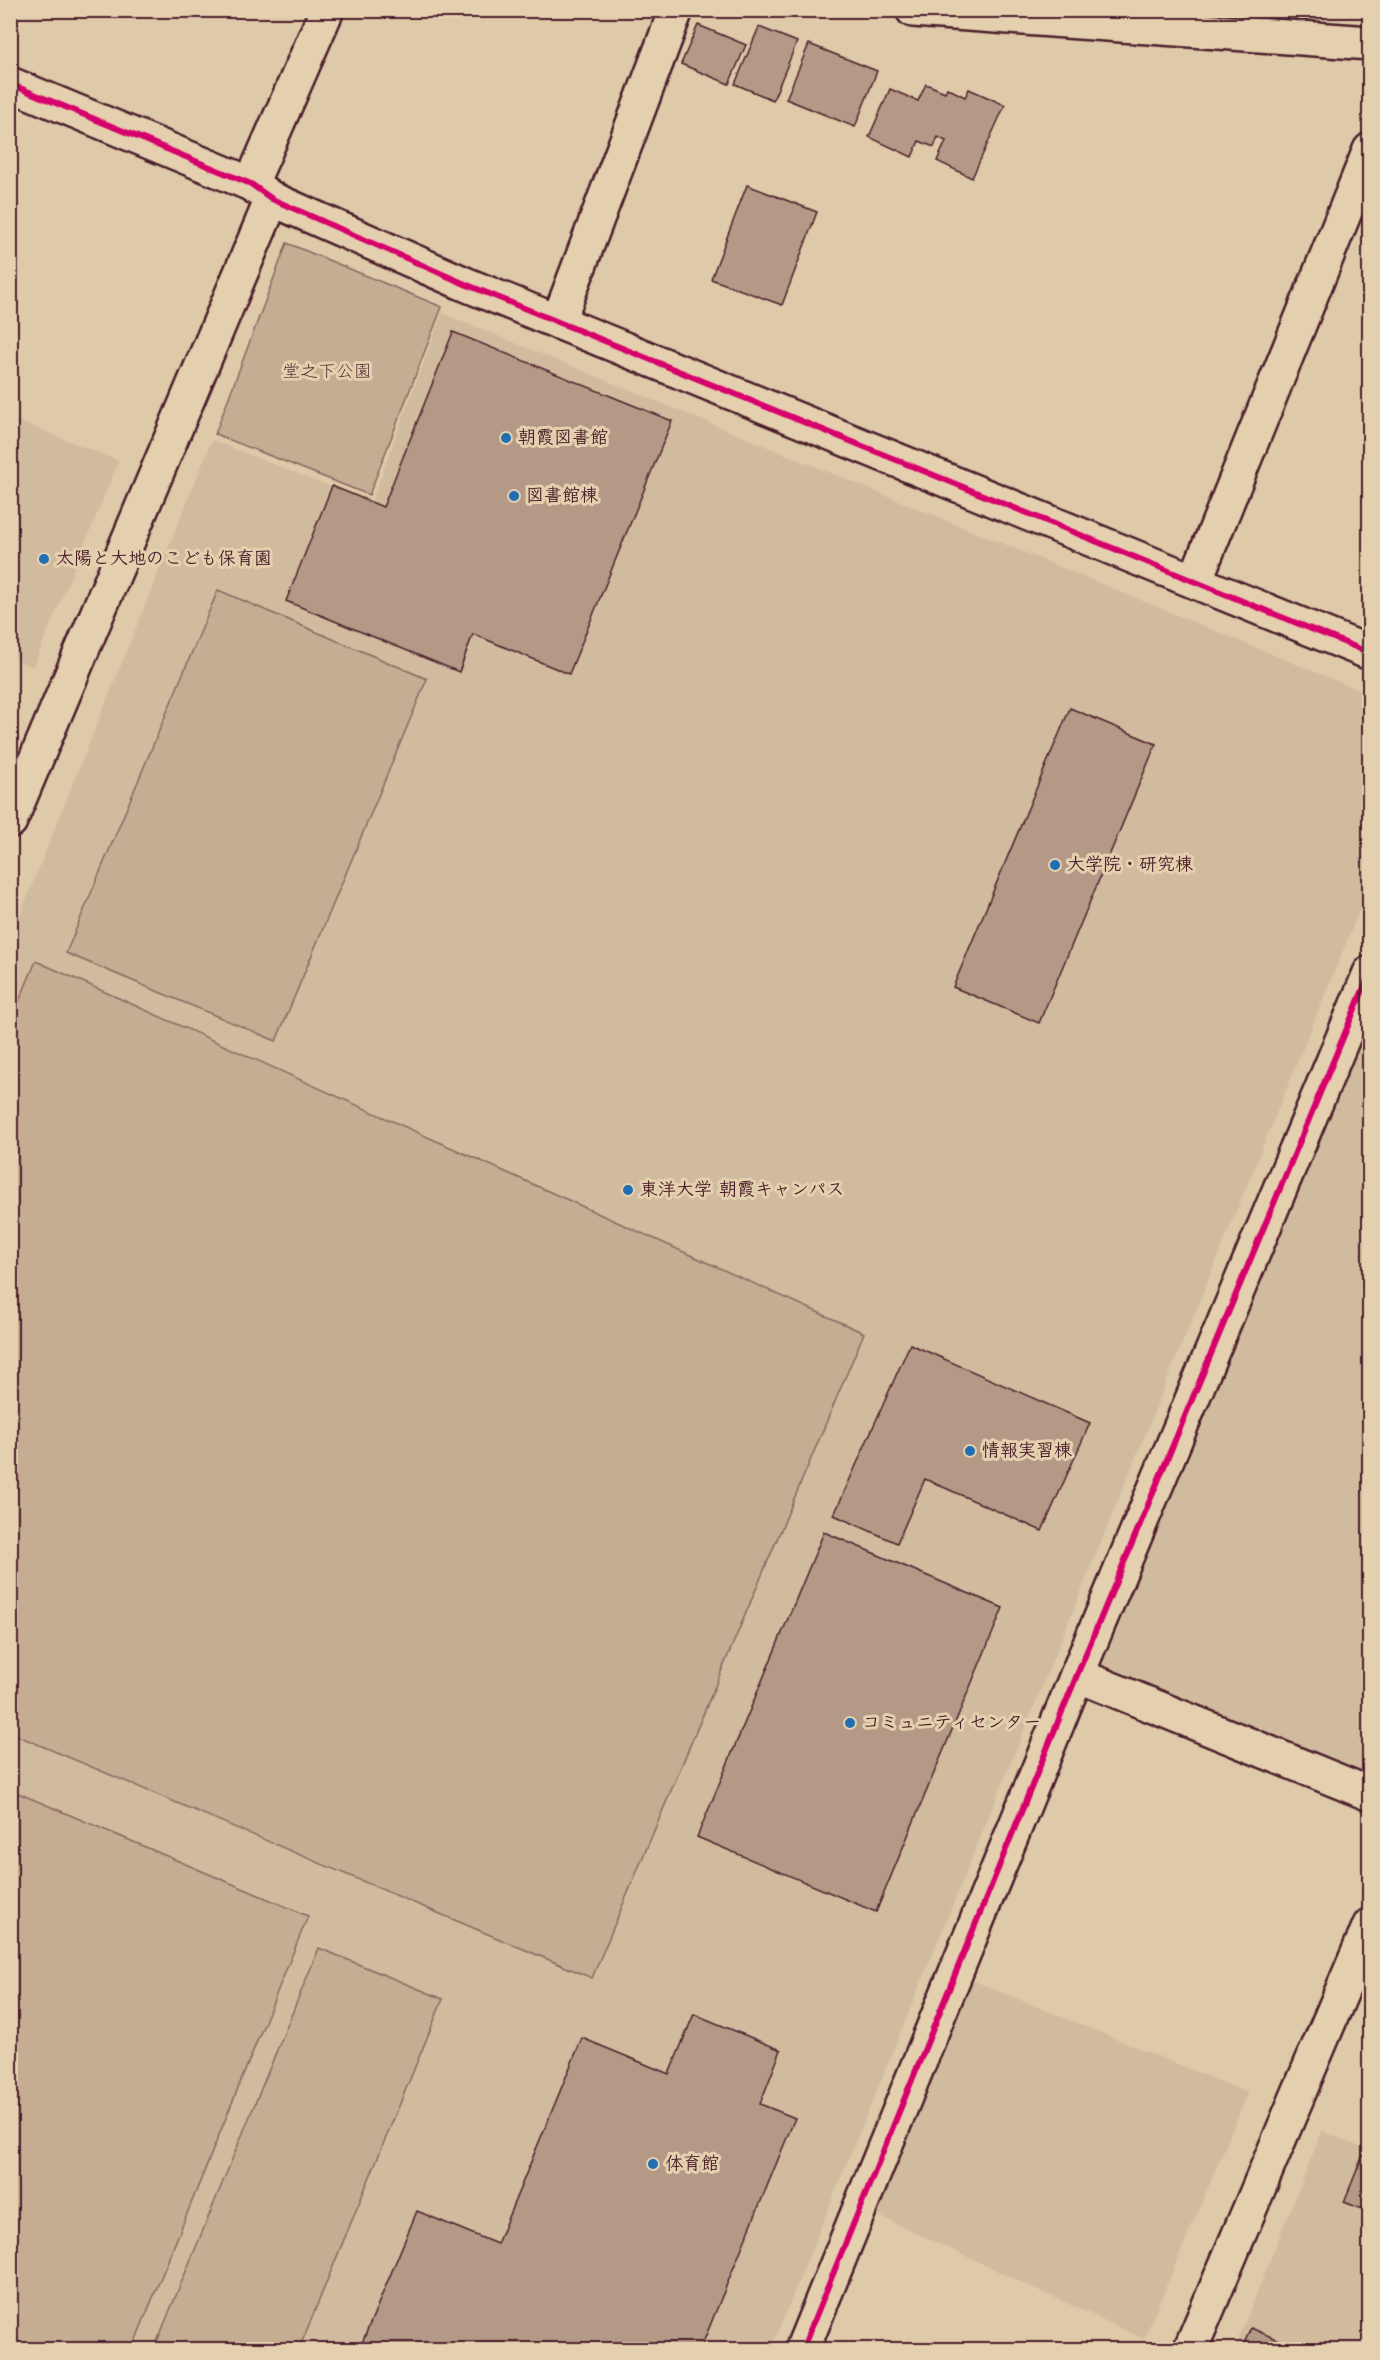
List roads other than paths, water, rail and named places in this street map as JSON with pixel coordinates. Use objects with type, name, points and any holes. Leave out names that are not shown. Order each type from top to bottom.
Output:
[{"type":"street","points":[[10,821],[262,191],[327,10]]},
{"type":"street","points":[[558,322],[676,10]]},
{"type":"street","points":[[913,10],[1370,43]]},
{"type":"street","points":[[10,84],[262,191],[465,284],[1370,652]]},
{"type":"street","points":[[1195,581],[1370,150]]},
{"type":"street","points":[[802,2349],[1077,1674],[1370,973]]},
{"type":"street","points":[[1077,1674],[1370,1794]]},
{"type":"street","points":[[1190,2349],[1370,1925]]},
{"type":"place","name":"朝霞図書館","points":[[506,438]]},
{"type":"place","name":"図書館棟","points":[[514,496]]},
{"type":"place","name":"太陽と大地のこども保育園","points":[[44,559]]},
{"type":"place","name":"大学院・研究棟","points":[[1055,865]]},
{"type":"place","name":"東洋大学 朝霞キャンパス","points":[[628,1190]]},
{"type":"place","name":"情報実習棟","points":[[970,1451]]},
{"type":"place","name":"コミュニティセンター","points":[[850,1723]]},
{"type":"place","name":"体育館","points":[[653,2164]]},
{"type":"park label","name":"堂之下公園","points":[[327,372]]}]
